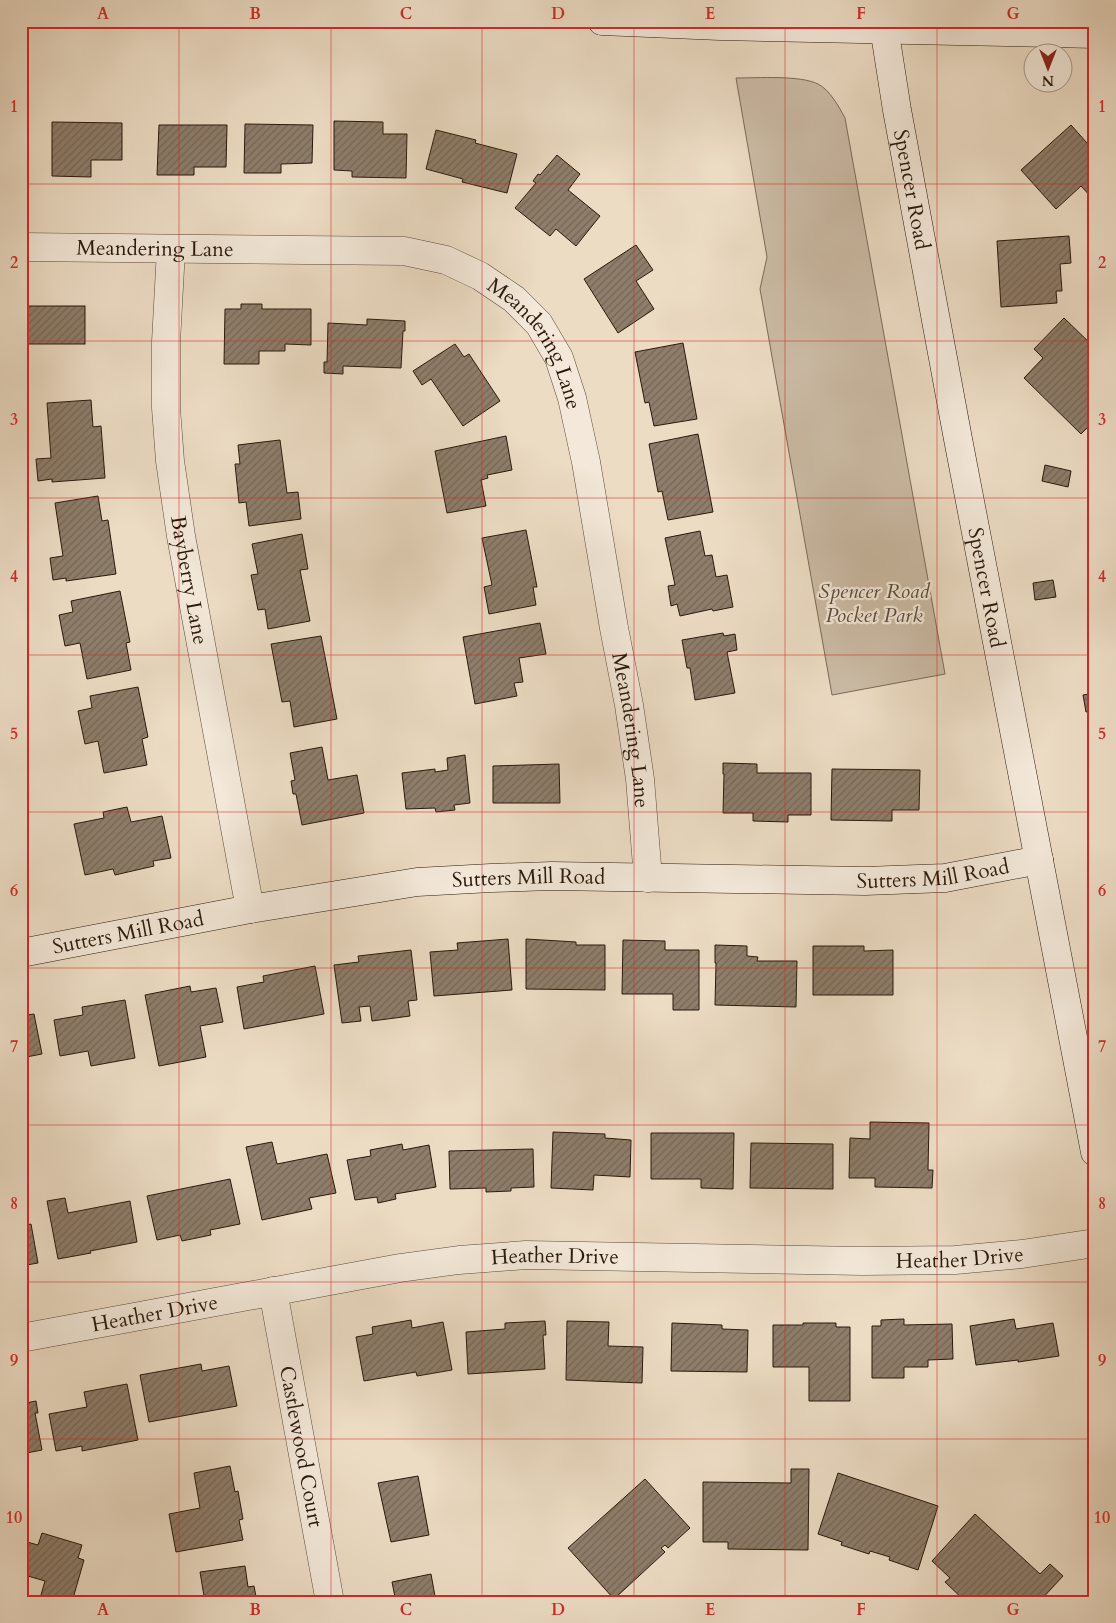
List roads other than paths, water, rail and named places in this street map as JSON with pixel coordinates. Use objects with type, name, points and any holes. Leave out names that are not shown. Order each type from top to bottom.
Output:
[{"type":"street","points":[[602,21],[654,24],[884,26],[1095,34]]},
{"type":"street","name":"Spencer Road","points":[[884,26],[955,421],[1095,1152]]},
{"type":"street","name":"Meandering Lane","points":[[21,247],[404,251],[446,260],[480,276],[514,299],[539,324],[559,358],[572,398],[586,462],[640,780],[648,878]]},
{"type":"street","name":"Bayberry Lane","points":[[171,250],[166,342],[166,408],[170,461],[180,536],[250,909]]},
{"type":"street","name":"Sutters Mill Road","points":[[21,953],[250,909],[417,882],[552,876],[865,881],[944,878],[1039,860]]},
{"type":"street","name":"Heather Drive","points":[[21,1338],[400,1268],[449,1261],[526,1255],[863,1261],[955,1260],[1022,1254],[1095,1243]]},
{"type":"street","name":"Castlewood Court","points":[[273,1291],[330,1602]]},
{"type":"park label","name":"Spencer Road Pocket Park","points":[[874,603]]}]
